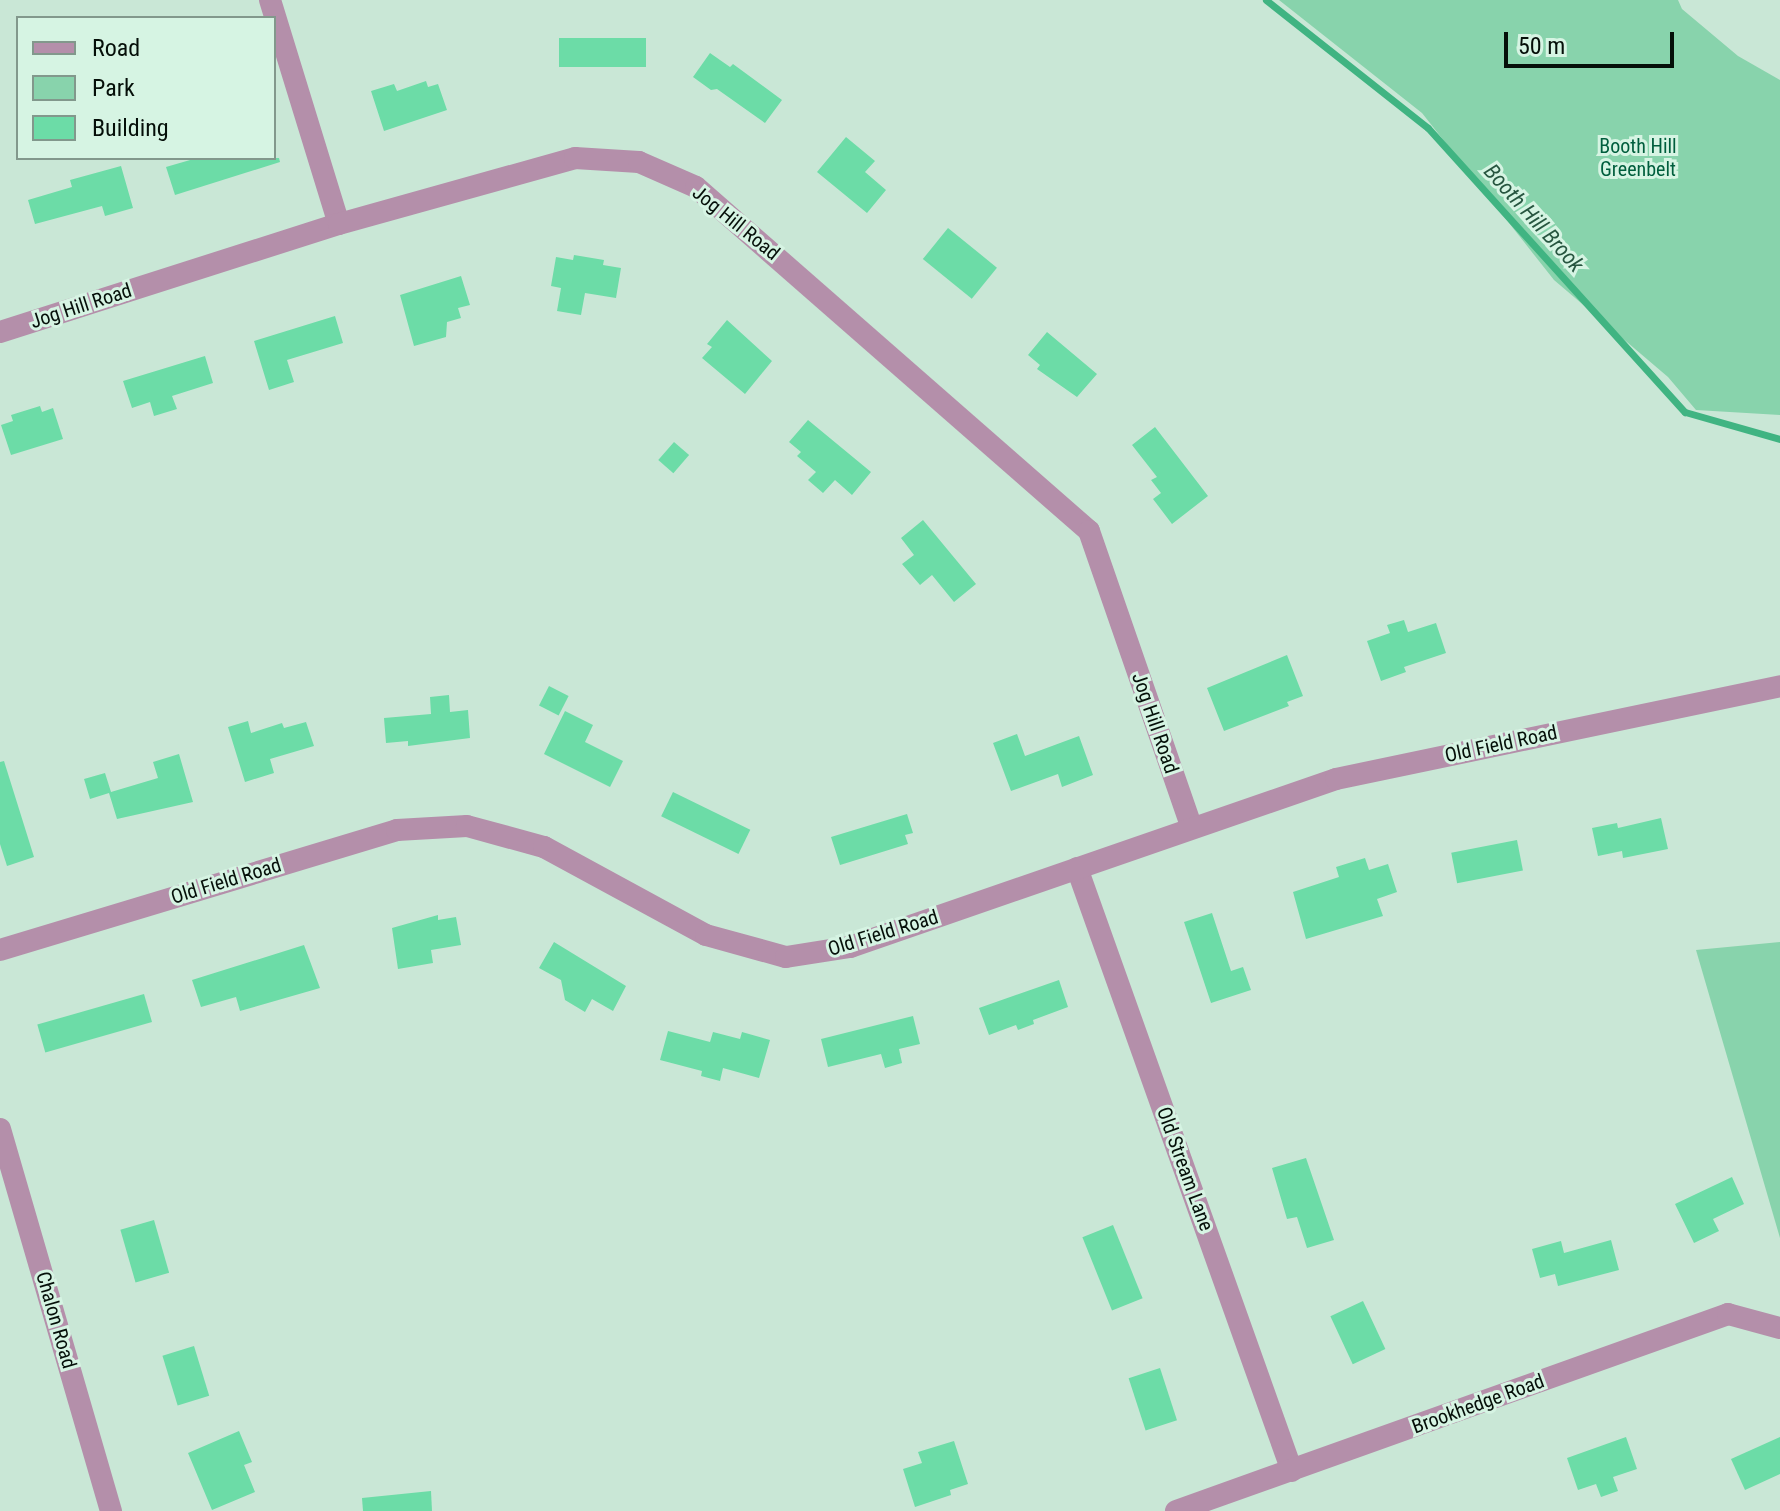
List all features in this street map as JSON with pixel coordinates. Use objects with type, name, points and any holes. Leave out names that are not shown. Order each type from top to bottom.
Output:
[{"type":"street","points":[[276,19],[339,224]]},
{"type":"street","name":"Jog Hill Road","points":[[0,332],[339,224],[575,158],[639,162],[696,187],[1089,531],[1191,826]]},
{"type":"street","name":"Old Field Road","points":[[0,950],[397,830],[467,826],[544,847],[706,935],[786,957],[850,947],[1191,826],[1336,779],[1780,686]]},
{"type":"street","name":"Old Stream Lane","points":[[1077,868],[1292,1471]]},
{"type":"street","name":"Chalon Road","points":[[0,1129],[111,1511]]},
{"type":"street","name":"Brookhedge Road","points":[[1176,1511],[1728,1314],[1780,1328]]},
{"type":"green space","name":"Booth Hill Greenbelt","points":[[1279,0],[1678,0],[1682,9],[1738,56],[1780,80],[1780,415],[1696,410],[1668,377],[1554,280],[1422,113]]},
{"type":"green space","points":[[1780,942],[1780,1238],[1696,950]]},
{"type":"building","points":[[559,38],[646,38],[646,67],[559,67]]},
{"type":"building","points":[[710,53],[730,67],[733,64],[782,100],[765,123],[717,89],[711,90],[693,77]]},
{"type":"building","points":[[426,81],[428,87],[438,84],[447,110],[384,131],[371,91],[394,84],[397,91]]},
{"type":"building","points":[[846,137],[875,161],[865,172],[886,190],[867,213],[817,172]]},
{"type":"building","points":[[279,158],[280,162],[175,195],[166,167],[190,160]]},
{"type":"building","points":[[121,166],[133,208],[105,216],[102,206],[35,224],[28,200],[72,187],[70,180]]},
{"type":"building","points":[[948,228],[997,268],[972,299],[923,259]]},
{"type":"building","points":[[574,255],[604,260],[603,265],[621,268],[616,298],[585,293],[581,315],[557,311],[561,288],[551,286],[556,257],[573,260]]},
{"type":"building","points":[[461,276],[470,305],[458,308],[461,318],[447,322],[446,337],[414,346],[400,295]]},
{"type":"building","points":[[335,316],[343,343],[287,360],[294,382],[269,390],[254,341]]},
{"type":"building","points":[[727,320],[772,361],[745,394],[702,358],[712,347],[707,344]]},
{"type":"building","points":[[1047,332],[1097,374],[1077,397],[1037,369],[1040,365],[1028,355]]},
{"type":"building","points":[[205,356],[213,383],[172,396],[177,409],[154,416],[150,402],[132,408],[123,381]]},
{"type":"building","points":[[40,406],[42,412],[53,408],[63,439],[11,455],[1,425],[13,421],[11,415]]},
{"type":"building","points":[[808,420],[871,472],[852,495],[835,480],[823,493],[808,480],[816,472],[797,456],[801,452],[789,442]]},
{"type":"building","points":[[1155,427],[1208,496],[1172,524],[1153,499],[1161,493],[1151,480],[1157,477],[1132,445]]},
{"type":"building","points":[[674,442],[689,455],[673,473],[658,460]]},
{"type":"building","points":[[923,520],[976,584],[954,602],[932,575],[920,585],[902,564],[914,555],[901,538]]},
{"type":"building","points":[[1404,620],[1408,632],[1436,623],[1446,653],[1404,667],[1406,672],[1381,681],[1367,641],[1390,633],[1387,625]]},
{"type":"building","points":[[1287,655],[1303,696],[1287,702],[1289,706],[1224,731],[1207,688]]},
{"type":"building","points":[[549,686],[569,696],[559,716],[539,706]]},
{"type":"building","points":[[449,695],[450,712],[468,710],[470,738],[408,746],[408,741],[386,743],[384,718],[431,714],[430,697]]},
{"type":"building","points":[[565,711],[593,725],[585,742],[623,761],[610,787],[544,754]]},
{"type":"building","points":[[248,721],[251,733],[282,723],[284,728],[306,722],[314,746],[270,759],[274,773],[245,782],[228,727]]},
{"type":"building","points":[[1017,734],[1025,756],[1079,736],[1093,775],[1062,787],[1058,774],[1011,791],[993,743]]},
{"type":"building","points":[[179,754],[193,802],[117,819],[109,793],[90,799],[84,779],[105,773],[111,792],[158,778],[153,762]]},
{"type":"building","points":[[4,761],[34,857],[7,866],[0,844],[0,762]]},
{"type":"building","points":[[673,792],[750,830],[738,854],[661,816]]},
{"type":"building","points":[[907,814],[913,833],[905,835],[908,844],[840,865],[831,837]]},
{"type":"building","points":[[1661,818],[1668,849],[1623,858],[1622,851],[1598,856],[1592,828],[1617,823],[1618,828]]},
{"type":"building","points":[[1517,840],[1523,870],[1457,883],[1451,853]]},
{"type":"building","points":[[1365,858],[1369,870],[1388,864],[1397,892],[1377,899],[1383,916],[1306,939],[1293,892],[1339,877],[1336,867]]},
{"type":"building","points":[[1212,913],[1231,971],[1243,967],[1251,990],[1211,1003],[1184,922]]},
{"type":"building","points":[[438,915],[438,920],[456,917],[461,945],[431,950],[433,963],[398,969],[392,928]]},
{"type":"building","points":[[554,942],[626,986],[613,1011],[592,999],[585,1012],[565,1000],[561,980],[539,968]]},
{"type":"building","points":[[304,945],[320,988],[240,1011],[236,997],[201,1007],[192,980]]},
{"type":"building","points":[[1059,980],[1068,1007],[1033,1020],[1034,1024],[1018,1030],[1016,1025],[989,1035],[979,1008]]},
{"type":"building","points":[[144,994],[152,1022],[45,1052],[37,1025]]},
{"type":"building","points":[[913,1016],[920,1044],[899,1049],[902,1063],[885,1068],[881,1054],[828,1067],[821,1039]]},
{"type":"building","points":[[668,1031],[710,1042],[713,1032],[740,1039],[742,1032],[770,1040],[759,1078],[723,1068],[720,1081],[701,1076],[702,1071],[660,1060]]},
{"type":"building","points":[[1306,1158],[1334,1240],[1307,1248],[1297,1217],[1287,1219],[1272,1168]]},
{"type":"building","points":[[1732,1177],[1744,1204],[1713,1219],[1719,1231],[1694,1243],[1675,1204]]},
{"type":"building","points":[[154,1220],[169,1273],[136,1283],[120,1230]]},
{"type":"building","points":[[1113,1225],[1143,1298],[1112,1311],[1082,1237]]},
{"type":"building","points":[[1611,1240],[1619,1270],[1558,1286],[1555,1274],[1540,1278],[1532,1249],[1561,1241],[1564,1253]]},
{"type":"building","points":[[1363,1301],[1385,1349],[1353,1364],[1330,1316]]},
{"type":"building","points":[[194,1346],[209,1396],[178,1405],[162,1356]]},
{"type":"building","points":[[1160,1368],[1177,1420],[1146,1431],[1129,1378]]},
{"type":"building","points":[[239,1431],[252,1462],[244,1465],[255,1492],[212,1510],[188,1453]]},
{"type":"building","points":[[1626,1437],[1637,1469],[1613,1477],[1618,1491],[1601,1497],[1596,1484],[1578,1490],[1567,1458]]},
{"type":"building","points":[[1780,1437],[1780,1474],[1745,1490],[1731,1459]]},
{"type":"building","points":[[954,1441],[968,1484],[950,1490],[951,1495],[915,1507],[903,1469],[922,1463],[918,1452]]},
{"type":"building","points":[[431,1491],[432,1511],[363,1511],[362,1498]]},
{"type":"waterway","name":"Booth Hill Brook","points":[[1266,0],[1428,128],[1685,412],[1780,439]]}]
